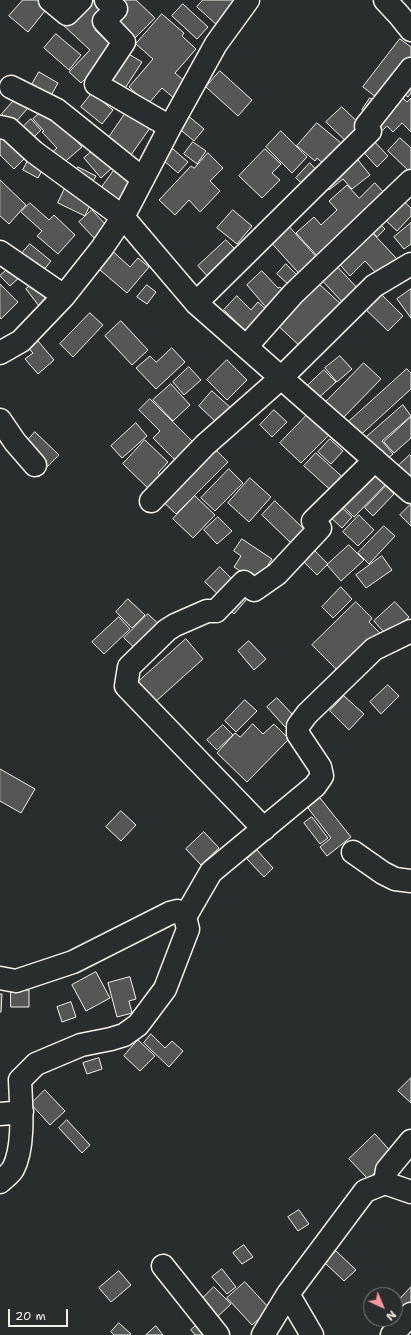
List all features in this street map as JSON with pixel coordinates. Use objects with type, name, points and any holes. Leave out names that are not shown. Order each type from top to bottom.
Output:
[{"type":"street","points":[[50,0],[67,14],[81,0]]},
{"type":"street","points":[[106,0],[116,10],[104,21],[124,42],[96,84],[170,126]]},
{"type":"street","points":[[0,352],[20,341],[64,296],[102,248],[123,217],[170,126],[216,44],[248,0]]},
{"type":"street","points":[[385,0],[410,26]]},
{"type":"street","points":[[196,303],[370,131],[366,126],[411,69]]},
{"type":"street","points":[[11,87],[57,110],[143,179]]},
{"type":"street","points":[[0,127],[9,129],[34,152],[123,217],[196,303],[411,492]]},
{"type":"street","points":[[246,347],[293,294],[411,181]]},
{"type":"street","points":[[0,252],[64,296]]},
{"type":"street","points":[[151,501],[205,445],[280,378],[374,286],[411,264]]},
{"type":"street","points":[[0,420],[15,442],[35,465]]},
{"type":"street","points":[[264,828],[126,686],[129,667],[167,630],[207,611],[216,611],[244,582],[254,590],[277,574],[320,528],[314,521],[375,460]]},
{"type":"street","points":[[185,917],[211,872],[315,786],[322,776],[320,767],[298,734],[298,726],[307,714],[374,649],[411,631]]},
{"type":"street","points":[[354,852],[383,873],[395,879],[411,881]]},
{"type":"street","points":[[0,978],[16,981],[58,968],[73,962],[170,913],[178,911],[185,917],[188,929],[165,989],[138,1025],[124,1035],[81,1045],[36,1064],[20,1080],[22,1112],[18,1158],[12,1170],[0,1182]]},
{"type":"street","points":[[0,1114],[22,1112]]},
{"type":"street","points":[[385,1183],[387,1170],[411,1141]]},
{"type":"street","points":[[263,1335],[288,1294],[365,1191],[385,1183],[411,1192]]},
{"type":"street","points":[[163,1266],[218,1335]]},
{"type":"street","points":[[288,1294],[312,1335]]},
{"type":"street","points":[[392,1335],[411,1314]]},
{"type":"building","points":[[23,0],[41,0],[49,6],[28,32],[9,16]]},
{"type":"building","points":[[87,0],[103,0],[113,10],[95,30],[115,49],[81,83],[69,72],[90,50],[63,25]]},
{"type":"building","points":[[126,0],[136,0],[155,18],[130,43],[107,19]]},
{"type":"building","points":[[203,0],[239,0],[217,25],[197,7]]},
{"type":"building","points":[[183,4],[208,27],[197,39],[172,16]]},
{"type":"building","points":[[162,14],[184,33],[182,36],[196,49],[175,73],[188,84],[175,99],[162,88],[148,104],[129,87],[153,59],[136,44]]},
{"type":"building","points":[[56,34],[81,55],[69,70],[44,48]]},
{"type":"building","points":[[400,39],[411,47],[411,62],[381,101],[363,87]]},
{"type":"building","points":[[122,50],[142,62],[120,96],[101,84]]},
{"type":"building","points":[[220,71],[252,100],[238,116],[206,87]]},
{"type":"building","points":[[39,72],[58,83],[48,101],[29,90]]},
{"type":"building","points":[[411,74],[411,93],[408,97],[399,90]]},
{"type":"building","points":[[92,93],[113,110],[102,124],[81,107]]},
{"type":"building","points":[[398,94],[407,102],[411,98],[411,132],[402,123],[393,132],[387,126],[378,135],[368,126]]},
{"type":"building","points":[[17,97],[28,108],[13,125],[2,114]]},
{"type":"building","points":[[370,98],[379,104],[371,116],[362,110]]},
{"type":"building","points":[[47,107],[82,147],[60,166],[50,154],[57,148],[42,132],[44,131],[33,119]]},
{"type":"building","points":[[342,107],[366,130],[351,146],[326,122]]},
{"type":"building","points":[[127,111],[150,128],[126,162],[103,146]]},
{"type":"building","points":[[186,114],[204,129],[194,141],[176,126]]},
{"type":"building","points":[[31,119],[41,130],[27,144],[17,133]]},
{"type":"building","points":[[317,123],[347,148],[329,169],[317,158],[315,161],[297,146]]},
{"type":"building","points":[[281,131],[307,157],[292,173],[266,147]]},
{"type":"building","points":[[8,132],[30,153],[14,169],[0,155],[0,141]]},
{"type":"building","points":[[368,135],[388,156],[377,167],[357,145]]},
{"type":"building","points":[[400,138],[411,148],[410,172],[388,151]]},
{"type":"building","points":[[193,142],[206,151],[197,164],[184,154]]},
{"type":"building","points":[[96,148],[113,167],[101,178],[84,158]]},
{"type":"building","points":[[173,149],[188,162],[178,173],[163,160]]},
{"type":"building","points":[[265,149],[281,164],[272,173],[280,180],[262,198],[239,176]]},
{"type":"building","points":[[208,153],[223,168],[210,181],[220,191],[200,212],[189,200],[175,215],[159,200],[191,166],[194,168]]},
{"type":"building","points":[[31,155],[46,163],[38,178],[23,170]]},
{"type":"building","points":[[354,155],[370,175],[352,189],[343,179],[329,190],[321,180]]},
{"type":"building","points":[[310,163],[321,175],[308,189],[296,178]]},
{"type":"building","points":[[78,167],[96,176],[91,185],[74,175]]},
{"type":"building","points":[[115,169],[133,182],[116,207],[97,194]]},
{"type":"building","points":[[0,180],[26,205],[9,224],[0,216]]},
{"type":"building","points":[[375,183],[388,197],[321,260],[296,233],[314,217],[321,225],[337,210],[329,201],[347,185],[359,198]]},
{"type":"building","points":[[67,184],[94,196],[85,216],[58,203]]},
{"type":"building","points":[[399,197],[411,208],[411,216],[397,231],[381,216]]},
{"type":"building","points":[[30,203],[49,220],[54,215],[75,235],[58,254],[37,236],[42,231],[21,212]]},
{"type":"building","points":[[92,210],[108,227],[95,239],[79,222]]},
{"type":"building","points":[[233,210],[252,226],[237,244],[217,228]]},
{"type":"building","points":[[376,220],[385,229],[377,237],[368,227]]},
{"type":"building","points":[[285,222],[321,262],[304,279],[267,238]]},
{"type":"building","points":[[411,223],[411,244],[404,249],[394,237]]},
{"type":"building","points":[[367,227],[397,259],[379,276],[365,261],[350,276],[334,258]]},
{"type":"building","points":[[226,240],[241,255],[212,281],[198,266]]},
{"type":"building","points":[[30,244],[51,261],[38,277],[17,259]]},
{"type":"building","points":[[108,247],[130,267],[138,258],[149,267],[127,293],[93,264]]},
{"type":"building","points":[[332,261],[361,292],[346,306],[317,275]]},
{"type":"building","points":[[13,264],[23,274],[10,286],[0,276]]},
{"type":"building","points":[[286,264],[301,279],[292,288],[277,274]]},
{"type":"building","points":[[262,271],[288,296],[270,312],[247,285]]},
{"type":"building","points":[[39,279],[52,296],[39,306],[26,289]]},
{"type":"building","points":[[318,283],[343,306],[303,349],[272,320]]},
{"type":"building","points":[[0,284],[18,302],[1,319],[0,317]]},
{"type":"building","points":[[147,285],[156,292],[147,304],[137,297]]},
{"type":"building","points":[[376,289],[403,316],[388,331],[361,305]]},
{"type":"building","points":[[411,289],[411,318],[397,299]]},
{"type":"building","points":[[237,296],[251,310],[258,302],[272,315],[251,336],[224,310]]},
{"type":"building","points":[[90,313],[103,325],[73,357],[60,344]]},
{"type":"building","points":[[121,321],[148,350],[132,365],[105,336]]},
{"type":"building","points":[[33,335],[54,360],[38,374],[25,359],[33,353],[24,343]]},
{"type":"building","points":[[172,348],[185,362],[156,389],[136,368],[150,356],[156,362]]},
{"type":"building","points":[[340,356],[352,369],[337,382],[325,368]]},
{"type":"building","points":[[227,360],[247,380],[227,400],[207,380]]},
{"type":"building","points":[[364,363],[381,379],[338,423],[322,406]]},
{"type":"building","points":[[189,367],[201,380],[184,395],[173,382]]},
{"type":"building","points":[[407,369],[411,373],[411,389],[356,439],[344,426]]},
{"type":"building","points":[[324,370],[336,382],[314,402],[303,390]]},
{"type":"building","points":[[171,384],[190,405],[173,421],[153,400]]},
{"type":"building","points":[[212,391],[231,408],[217,423],[199,406]]},
{"type":"building","points":[[150,399],[195,444],[177,462],[153,438],[160,431],[139,410]]},
{"type":"building","points":[[403,405],[411,416],[382,441],[393,454],[382,464],[362,441]]},
{"type":"building","points":[[274,410],[287,422],[272,437],[260,425]]},
{"type":"building","points":[[307,415],[329,435],[301,463],[280,443]]},
{"type":"building","points":[[411,417],[411,438],[394,453],[384,442]]},
{"type":"building","points":[[136,423],[147,436],[122,458],[111,446]]},
{"type":"building","points":[[35,432],[59,455],[45,469],[22,447]]},
{"type":"building","points":[[330,439],[343,451],[331,464],[318,452]]},
{"type":"building","points":[[145,440],[168,462],[158,473],[164,479],[152,492],[123,464]]},
{"type":"building","points":[[210,444],[228,462],[176,514],[158,497]]},
{"type":"building","points":[[316,453],[348,482],[336,495],[304,466]]},
{"type":"building","points":[[410,455],[411,456],[411,480],[398,466]]},
{"type":"building","points":[[372,466],[388,482],[354,517],[338,501]]},
{"type":"building","points":[[229,469],[243,483],[215,511],[201,498]]},
{"type":"building","points":[[250,478],[271,497],[249,522],[228,503]]},
{"type":"building","points":[[386,486],[394,494],[373,516],[365,508]]},
{"type":"building","points":[[195,496],[215,515],[193,538],[173,519]]},
{"type":"building","points":[[275,501],[307,532],[294,546],[262,515]]},
{"type":"building","points":[[337,503],[352,517],[342,528],[327,514]]},
{"type":"building","points":[[411,504],[411,526],[400,515]]},
{"type":"building","points":[[359,515],[374,530],[358,546],[343,532]]},
{"type":"building","points":[[218,517],[232,531],[217,544],[204,530]]},
{"type":"building","points":[[384,526],[395,536],[369,564],[358,553]]},
{"type":"building","points":[[242,539],[272,559],[257,582],[234,567],[241,556],[234,551]]},
{"type":"building","points":[[309,545],[328,564],[317,575],[298,556]]},
{"type":"building","points":[[349,545],[364,560],[341,581],[327,565]]},
{"type":"building","points":[[382,556],[392,570],[366,588],[356,575]]},
{"type":"building","points":[[220,567],[237,584],[223,599],[205,582]]},
{"type":"building","points":[[341,587],[352,599],[333,618],[322,607]]},
{"type":"building","points":[[238,590],[247,599],[234,614],[224,605]]},
{"type":"building","points":[[128,599],[145,615],[132,628],[116,612]]},
{"type":"building","points":[[356,602],[372,618],[369,622],[381,634],[342,675],[312,645]]},
{"type":"building","points":[[395,602],[409,617],[388,637],[374,621]]},
{"type":"building","points":[[148,614],[163,628],[139,652],[124,638]]},
{"type":"building","points":[[119,617],[130,629],[104,654],[92,642]]},
{"type":"building","points":[[186,639],[203,659],[154,703],[137,683]]},
{"type":"building","points":[[249,641],[266,659],[254,670],[238,651]]},
{"type":"building","points":[[388,685],[399,696],[381,714],[370,702]]},
{"type":"building","points":[[344,696],[364,714],[349,730],[330,711]]},
{"type":"building","points":[[277,698],[296,718],[285,727],[267,707]]},
{"type":"building","points":[[245,700],[257,711],[236,732],[225,721]]},
{"type":"building","points":[[253,724],[263,734],[274,724],[289,739],[247,782],[217,753],[235,733],[240,737]]},
{"type":"building","points":[[223,725],[233,735],[217,750],[207,740]]},
{"type":"building","points":[[0,769],[35,789],[21,813],[0,801]]},
{"type":"building","points":[[320,798],[351,837],[327,856],[320,847],[331,838],[308,808]]},
{"type":"building","points":[[121,811],[136,825],[121,841],[106,827]]},
{"type":"building","points":[[312,817],[328,838],[320,844],[304,823]]},
{"type":"building","points":[[204,832],[219,848],[201,865],[186,849]]},
{"type":"building","points":[[257,850],[273,868],[264,877],[247,859]]},
{"type":"building","points":[[96,972],[110,998],[86,1011],[72,985]]},
{"type":"building","points":[[130,977],[136,999],[129,1001],[132,1013],[117,1017],[108,983]]},
{"type":"building","points":[[11,990],[29,990],[29,1007],[11,1007]]},
{"type":"building","points":[[0,994],[2,994],[1,1012],[0,1012]]},
{"type":"building","points":[[71,1002],[76,1017],[62,1022],[57,1007]]},
{"type":"building","points":[[151,1034],[165,1048],[172,1041],[183,1051],[169,1067],[144,1043]]},
{"type":"building","points":[[138,1040],[155,1056],[140,1071],[124,1056]]},
{"type":"building","points":[[99,1058],[102,1069],[87,1074],[83,1063]]},
{"type":"building","points":[[411,1078],[411,1103],[398,1091]]},
{"type":"building","points":[[45,1090],[65,1111],[50,1125],[31,1104]]},
{"type":"building","points":[[67,1120],[90,1145],[82,1153],[59,1128]]},
{"type":"building","points":[[375,1134],[394,1155],[368,1179],[349,1159]]},
{"type":"building","points":[[299,1210],[309,1224],[298,1231],[288,1217]]},
{"type":"building","points":[[244,1245],[253,1257],[242,1264],[233,1253]]},
{"type":"building","points":[[336,1251],[356,1270],[344,1281],[325,1263]]},
{"type":"building","points":[[222,1269],[236,1287],[227,1294],[212,1277]]},
{"type":"building","points":[[119,1271],[131,1285],[111,1302],[99,1288]]},
{"type":"building","points":[[245,1282],[270,1309],[252,1325],[227,1298]]},
{"type":"building","points":[[214,1287],[231,1304],[214,1320],[197,1304]]},
{"type":"building","points":[[411,1287],[411,1308],[403,1312],[403,1295]]},
{"type":"building","points":[[202,1320],[215,1335],[195,1335],[191,1330]]},
{"type":"building","points":[[119,1323],[131,1334],[130,1335],[114,1335],[111,1332]]},
{"type":"building","points":[[156,1326],[163,1335],[146,1335]]}]
